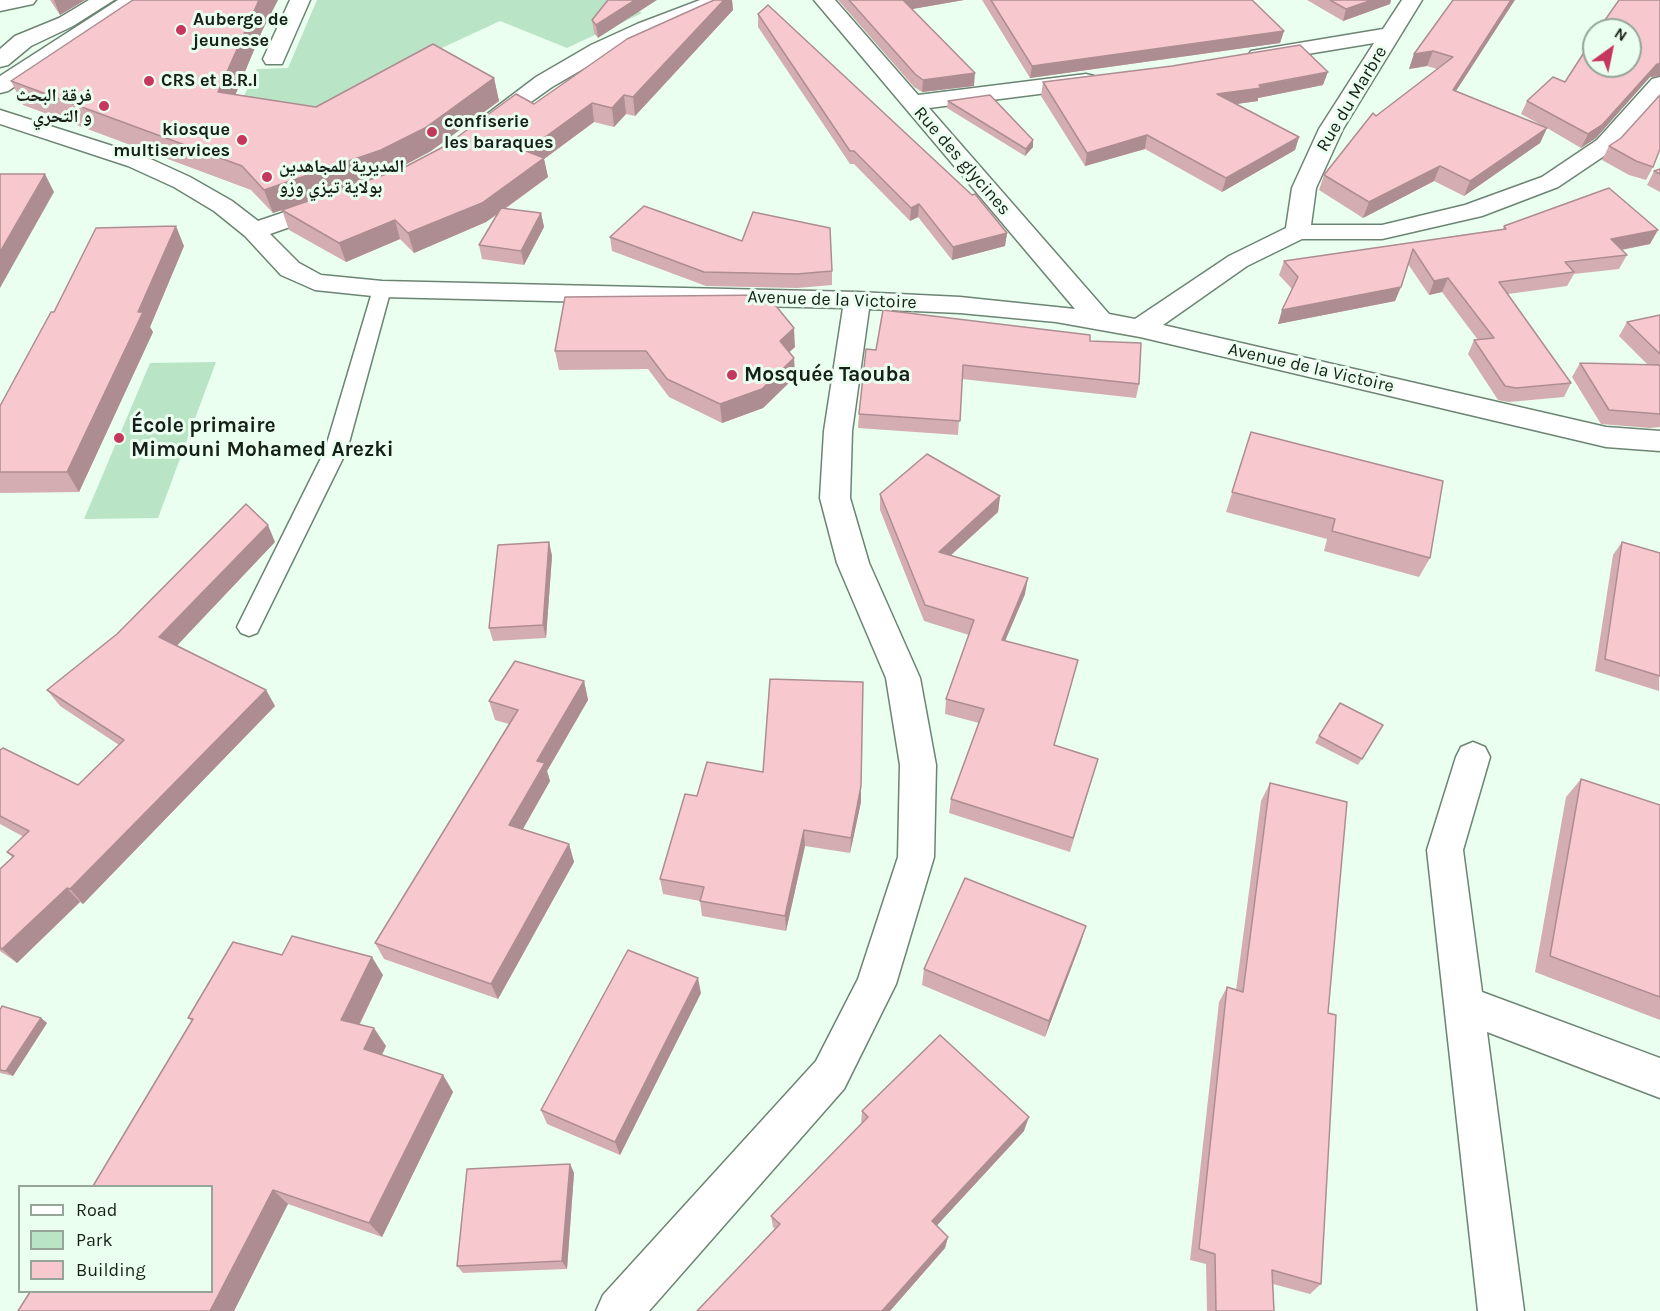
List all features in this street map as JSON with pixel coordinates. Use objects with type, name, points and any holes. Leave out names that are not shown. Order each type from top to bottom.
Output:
[{"type":"street","points":[[0,5],[26,0]]},
{"type":"street","points":[[63,0],[76,16]]},
{"type":"street","points":[[3,73],[24,41],[104,0]]},
{"type":"street","points":[[3,73],[132,0]]},
{"type":"street","points":[[274,59],[300,0]]},
{"type":"street","points":[[467,138],[544,82],[599,50],[644,28],[719,0]]},
{"type":"street","name":"Rue des glycines","points":[[824,0],[922,102],[1100,321]]},
{"type":"street","name":"Rue du Marbre","points":[[1298,232],[1304,188],[1330,129],[1412,0]]},
{"type":"street","points":[[1234,60],[1390,34]]},
{"type":"street","points":[[922,102],[1109,78]]},
{"type":"street","points":[[1140,328],[1238,261],[1298,232],[1382,232],[1473,211],[1550,183],[1605,145],[1660,84]]},
{"type":"street","name":"Avenue de la Victoire","points":[[0,117],[136,161],[182,182],[223,206],[254,231],[290,269],[315,282],[382,289],[857,300],[971,306],[1056,314],[1140,328],[1606,437],[1660,441]]},
{"type":"street","points":[[254,231],[353,196]]},
{"type":"street","points":[[619,1311],[830,1075],[876,984],[916,857],[918,765],[903,678],[854,563],[835,498],[838,431],[857,300]]},
{"type":"street","points":[[1473,757],[1445,850],[1501,1311]]},
{"type":"street","points":[[1463,1004],[1660,1078]]},
{"type":"lane","points":[[249,627],[336,450],[382,289]]},
{"type":"green space","points":[[317,0],[619,0],[642,13],[567,48],[500,21],[392,71],[301,122],[234,116],[257,69],[288,68]]},
{"type":"green space","points":[[216,362],[158,518],[84,519],[150,363]]},
{"type":"building","points":[[133,0],[259,0],[218,92],[316,107],[433,44],[494,78],[425,128],[381,150],[264,190],[242,166],[11,81]]},
{"type":"building","points":[[608,0],[635,0],[596,25],[592,20]]},
{"type":"building","points":[[714,0],[724,0],[633,97],[624,95],[612,108],[592,103],[526,151],[544,158],[482,203],[408,233],[395,220],[339,243],[282,210],[401,169],[445,146],[516,94],[534,104],[627,39]]},
{"type":"building","points":[[849,0],[903,0],[975,73],[923,80]]},
{"type":"building","points":[[991,0],[1252,0],[1284,31],[1032,66]]},
{"type":"building","points":[[1330,0],[1372,0],[1346,9]]},
{"type":"building","points":[[1453,0],[1511,0],[1453,90],[1547,128],[1470,181],[1440,166],[1369,202],[1324,175],[1373,113],[1376,116],[1453,57],[1433,51],[1414,54]]},
{"type":"building","points":[[1619,0],[1660,0],[1660,64],[1657,64],[1602,125],[1588,134],[1527,101],[1553,77],[1565,82],[1582,56],[1582,78],[1642,78],[1642,18],[1606,18]]},
{"type":"building","points":[[768,5],[972,195],[975,194],[1007,233],[953,247],[919,204],[911,208],[854,151],[850,151],[758,14]]},
{"type":"building","points":[[1300,45],[1328,72],[1259,85],[1261,88],[1217,94],[1299,137],[1226,178],[1147,135],[1087,153],[1043,82],[1172,66]]},
{"type":"building","points":[[990,95],[1033,140],[1026,149],[948,101]]},
{"type":"building","points":[[1660,95],[1660,149],[1653,167],[1636,161],[1609,146],[1621,138]]},
{"type":"building","points":[[0,174],[45,174],[0,252]]},
{"type":"building","points":[[1609,188],[1658,230],[1611,239],[1627,255],[1565,262],[1574,272],[1499,282],[1571,383],[1516,388],[1505,386],[1474,340],[1494,338],[1448,278],[1434,281],[1413,249],[1401,287],[1282,310],[1298,277],[1284,261],[1506,229],[1504,226]]},
{"type":"building","points":[[644,206],[742,241],[753,212],[830,228],[832,271],[797,274],[704,272],[610,237]]},
{"type":"building","points":[[501,208],[541,213],[521,251],[479,245]]},
{"type":"building","points":[[176,226],[138,312],[143,312],[67,472],[0,472],[0,406],[51,312],[54,312],[96,228]]},
{"type":"building","points":[[767,295],[794,328],[780,341],[794,358],[762,389],[720,404],[667,379],[646,351],[555,351],[565,297]]},
{"type":"building","points":[[883,310],[1090,335],[1090,341],[1141,343],[1139,384],[963,365],[960,421],[859,414],[866,349],[876,350]]},
{"type":"building","points":[[1660,315],[1660,354],[1627,322]]},
{"type":"building","points":[[1580,363],[1659,365],[1660,414],[1609,410]]},
{"type":"building","points":[[1251,432],[1443,481],[1430,558],[1332,531],[1335,519],[1232,492]]},
{"type":"building","points":[[927,454],[1000,496],[939,552],[1028,578],[1002,640],[1078,660],[1054,745],[1098,759],[1073,838],[951,799],[984,709],[946,699],[974,620],[925,605],[880,494]]},
{"type":"building","points":[[246,504],[268,525],[159,637],[266,690],[70,889],[67,888],[2,949],[0,947],[0,869],[14,856],[7,852],[29,831],[0,816],[0,750],[3,748],[78,785],[124,740],[47,690],[117,634]]},
{"type":"building","points":[[549,542],[543,625],[489,628],[498,545]]},
{"type":"building","points":[[1622,542],[1660,553],[1660,676],[1605,659]]},
{"type":"building","points":[[515,661],[584,681],[537,761],[545,763],[509,825],[569,844],[491,984],[375,943],[518,710],[489,701]]},
{"type":"building","points":[[770,679],[863,682],[861,786],[851,838],[804,830],[785,916],[700,901],[704,887],[660,879],[685,794],[697,796],[707,762],[763,772]]},
{"type":"building","points":[[1340,703],[1383,725],[1362,759],[1319,736]]},
{"type":"building","points":[[1581,779],[1660,805],[1660,997],[1550,956]]},
{"type":"building","points":[[1270,783],[1347,802],[1328,1013],[1336,1015],[1321,1284],[1272,1270],[1274,1311],[1216,1311],[1215,1254],[1199,1249],[1227,987],[1243,992]]},
{"type":"building","points":[[965,878],[1086,926],[1049,1021],[924,969]]},
{"type":"building","points":[[292,936],[372,957],[341,1020],[374,1028],[364,1049],[443,1075],[369,1223],[273,1190],[210,1311],[18,1311],[29,1293],[213,1293],[213,1185],[94,1185],[193,1019],[188,1018],[233,942],[282,955]]},
{"type":"building","points":[[628,950],[698,978],[615,1142],[541,1110]]},
{"type":"building","points":[[2,1006],[41,1018],[6,1071],[0,1070],[0,1010]]},
{"type":"building","points":[[940,1035],[1029,1117],[932,1221],[948,1237],[882,1311],[697,1311],[780,1224],[771,1216],[868,1117],[862,1111]]},
{"type":"building","points":[[570,1164],[562,1261],[457,1266],[467,1169]]},
{"type":"place","name":"Auberge de jeunesse","points":[[181,30]]},
{"type":"place","name":"CRS et B.R.I","points":[[149,81]]},
{"type":"place","name":"فرقة البحث و التحري","points":[[104,106]]},
{"type":"place","name":"confiserie les baraques","points":[[432,132]]},
{"type":"place","name":"kiosque multiservices","points":[[242,140]]},
{"type":"place","name":"المديرية للمجاهدين بولاية تيزي وزو","points":[[267,177]]},
{"type":"place","name":"Mosquée Taouba","points":[[732,375]]},
{"type":"place","name":"École primaire Mimouni Mohamed Arezki","points":[[119,438]]}]
